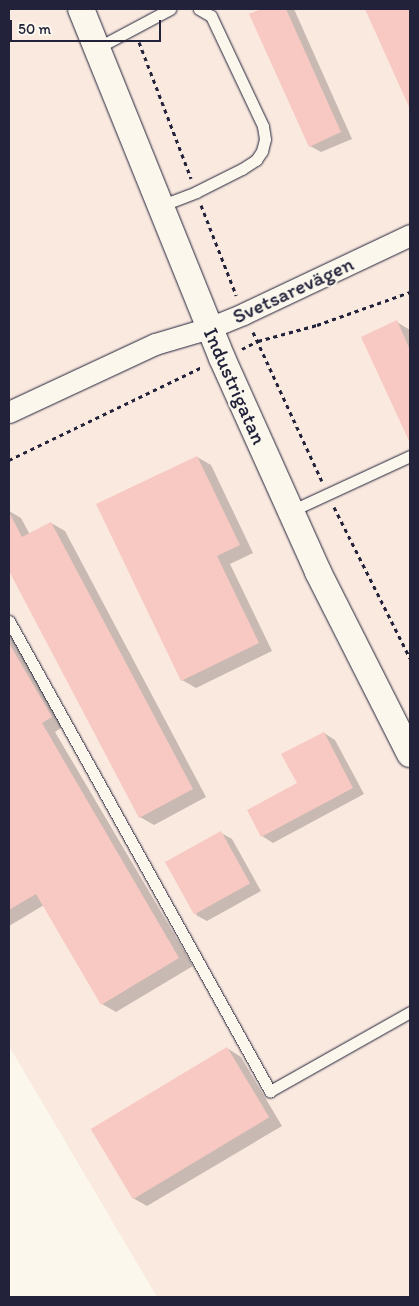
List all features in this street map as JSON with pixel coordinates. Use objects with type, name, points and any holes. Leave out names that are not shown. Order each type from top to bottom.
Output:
[{"type":"street","name":"Industrigatan","points":[[81,9],[222,358],[318,572],[410,754]]},
{"type":"street","name":"Svetsarevägen","points":[[9,412],[155,344],[210,328],[243,314],[410,235]]},
{"type":"lane","points":[[97,48],[170,9]]},
{"type":"lane","points":[[160,206],[196,192],[256,160],[262,151],[265,139],[263,126],[211,16],[199,9]]},
{"type":"lane","points":[[290,511],[410,456]]},
{"type":"lane","points":[[9,621],[270,1091],[410,1012]]},
{"type":"path","points":[[134,28],[243,314],[258,342],[327,493],[410,658]]},
{"type":"path","points":[[9,460],[258,342],[317,325],[410,292]]},
{"type":"shaded area","points":[[9,9],[410,9],[410,1297],[157,1297],[9,1046]]},
{"type":"building","points":[[261,9],[286,9],[341,132],[309,147],[249,14]]},
{"type":"building","points":[[365,9],[410,9],[410,109]]},
{"type":"building","points":[[397,320],[410,350],[410,443],[361,337]]},
{"type":"building","points":[[197,456],[240,545],[217,556],[259,643],[181,681],[96,504]]},
{"type":"building","points":[[9,512],[22,537],[51,522],[193,789],[139,818],[9,571]]},
{"type":"building","points":[[9,643],[52,717],[42,723],[179,958],[101,1005],[36,894],[9,910]]},
{"type":"building","points":[[324,732],[353,788],[261,837],[247,810],[297,783],[281,754]]},
{"type":"building","points":[[221,831],[250,883],[194,915],[165,862]]},
{"type":"building","points":[[227,1047],[269,1117],[133,1199],[91,1129]]}]
